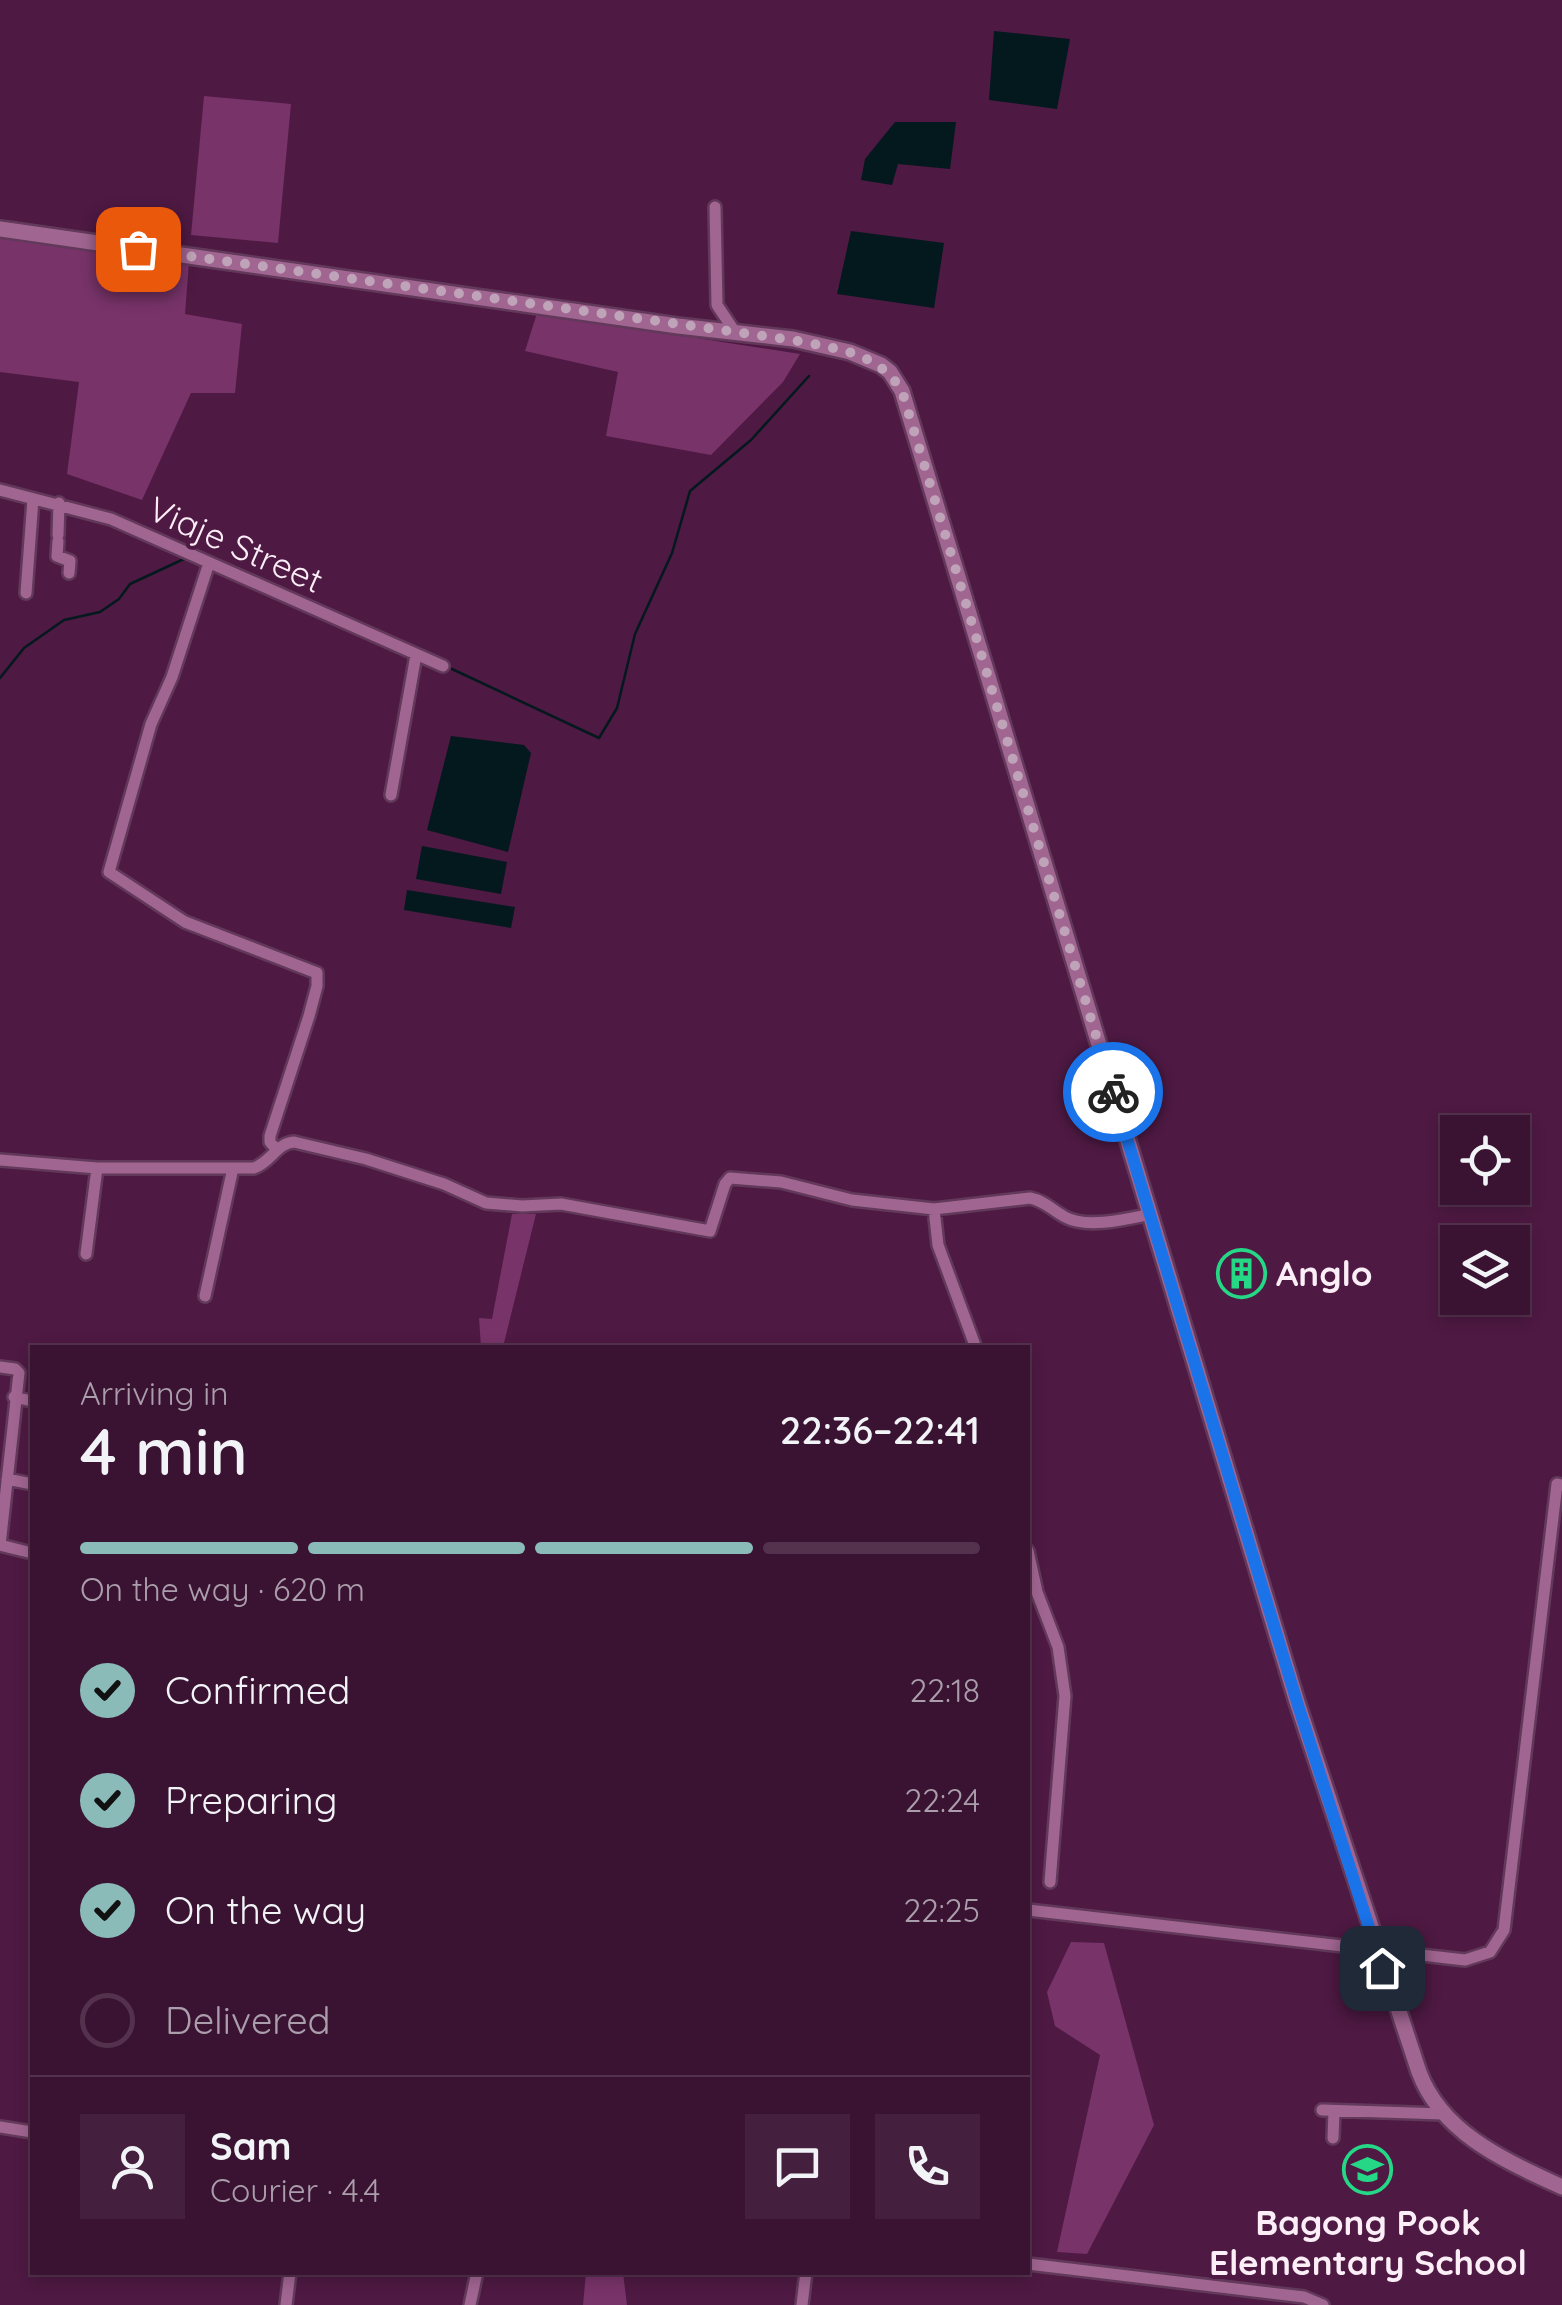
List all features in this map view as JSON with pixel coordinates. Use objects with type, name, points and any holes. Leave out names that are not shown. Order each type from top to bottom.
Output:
[{"type":"street","points":[[714,207],[717,305],[734,332]]},
{"type":"street","points":[[0,228],[793,340],[850,352],[890,372],[902,391],[1297,1702],[1424,2088],[1443,2114],[1478,2143],[1562,2187]]},
{"type":"street","name":"Viaje Street","points":[[0,490],[59,503],[128,526],[443,666]]},
{"type":"street","points":[[26,593],[33,499]]},
{"type":"street","points":[[59,503],[57,556],[70,561],[69,573]]},
{"type":"street","points":[[209,564],[150,727],[109,872],[185,922],[317,973],[318,986],[310,1016],[287,1075],[270,1136],[277,1150]]},
{"type":"street","points":[[391,795],[416,655]]},
{"type":"street","points":[[0,1160],[96,1168],[233,1168],[260,1166],[284,1144],[294,1142],[366,1159],[444,1184],[486,1203],[562,1204],[710,1231],[720,1196],[730,1178],[780,1182],[852,1200],[934,1209],[1030,1198],[1079,1222],[1151,1214]]},
{"type":"street","points":[[86,1254],[96,1168]]},
{"type":"street","points":[[204,1296],[233,1168]]},
{"type":"street","points":[[934,1209],[938,1244],[975,1345]]},
{"type":"street","points":[[0,1367],[18,1372],[0,1546],[30,1552]]},
{"type":"street","points":[[14,1397],[30,1401]]},
{"type":"street","points":[[7,1478],[30,1484]]},
{"type":"street","points":[[1030,1910],[1472,1960],[1490,1952],[1501,1937],[1560,1485]]},
{"type":"street","points":[[1030,1559],[1063,1672],[1050,1882]]},
{"type":"street","points":[[1333,2138],[1328,2110],[1443,2114]]},
{"type":"street","points":[[0,2127],[30,2132]]},
{"type":"street","points":[[1030,2264],[1304,2297],[1323,2305]]},
{"type":"street","points":[[286,2305],[290,2275]]},
{"type":"street","points":[[470,2305],[476,2275]]},
{"type":"street","points":[[802,2305],[806,2275]]},
{"type":"shaded area","points":[[204,96],[291,104],[278,243],[191,235]]},
{"type":"shaded area","points":[[0,235],[189,262],[185,314],[242,324],[235,393],[191,393],[142,500],[67,474],[79,382],[0,372]]},
{"type":"shaded area","points":[[537,313],[800,354],[783,382],[711,455],[606,436],[618,372],[525,351]]},
{"type":"shaded area","points":[[512,1214],[536,1214],[503,1345],[481,1345],[479,1318],[492,1319]]},
{"type":"shaded area","points":[[1071,1942],[1104,1943],[1154,2125],[1087,2254],[1057,2252],[1100,2055],[1055,2026],[1047,1992]]},
{"type":"shaded area","points":[[586,2275],[623,2275],[627,2305],[583,2305]]},
{"type":"water","points":[[994,31],[1070,39],[1057,109],[989,100]]},
{"type":"water","points":[[895,122],[956,122],[950,169],[898,164],[892,185],[861,180],[865,159]]},
{"type":"water","points":[[851,231],[944,243],[934,308],[837,294]]},
{"type":"water","points":[[451,736],[524,745],[531,753],[508,852],[427,830]]},
{"type":"water","points":[[422,846],[507,862],[501,894],[416,879]]},
{"type":"water","points":[[407,890],[515,907],[511,928],[404,910]]},
{"type":"waterway","points":[[452,669],[599,738],[617,708],[635,634],[672,553],[690,491],[751,440],[809,376]]},
{"type":"waterway","points":[[0,678],[24,648],[64,620],[100,612],[119,599],[130,584],[186,558]]},
{"type":"way so far","points":[[138,249],[793,340],[850,352],[890,372],[902,391],[1113,1092]]},
{"type":"place","name":"Anglo","points":[[1241,1273]]},
{"type":"place","name":"Bagong Pook Elementary School","points":[[1368,2170]]},
{"type":"route","points":[[1113,1092],[1297,1702],[1382,1968]]}]
